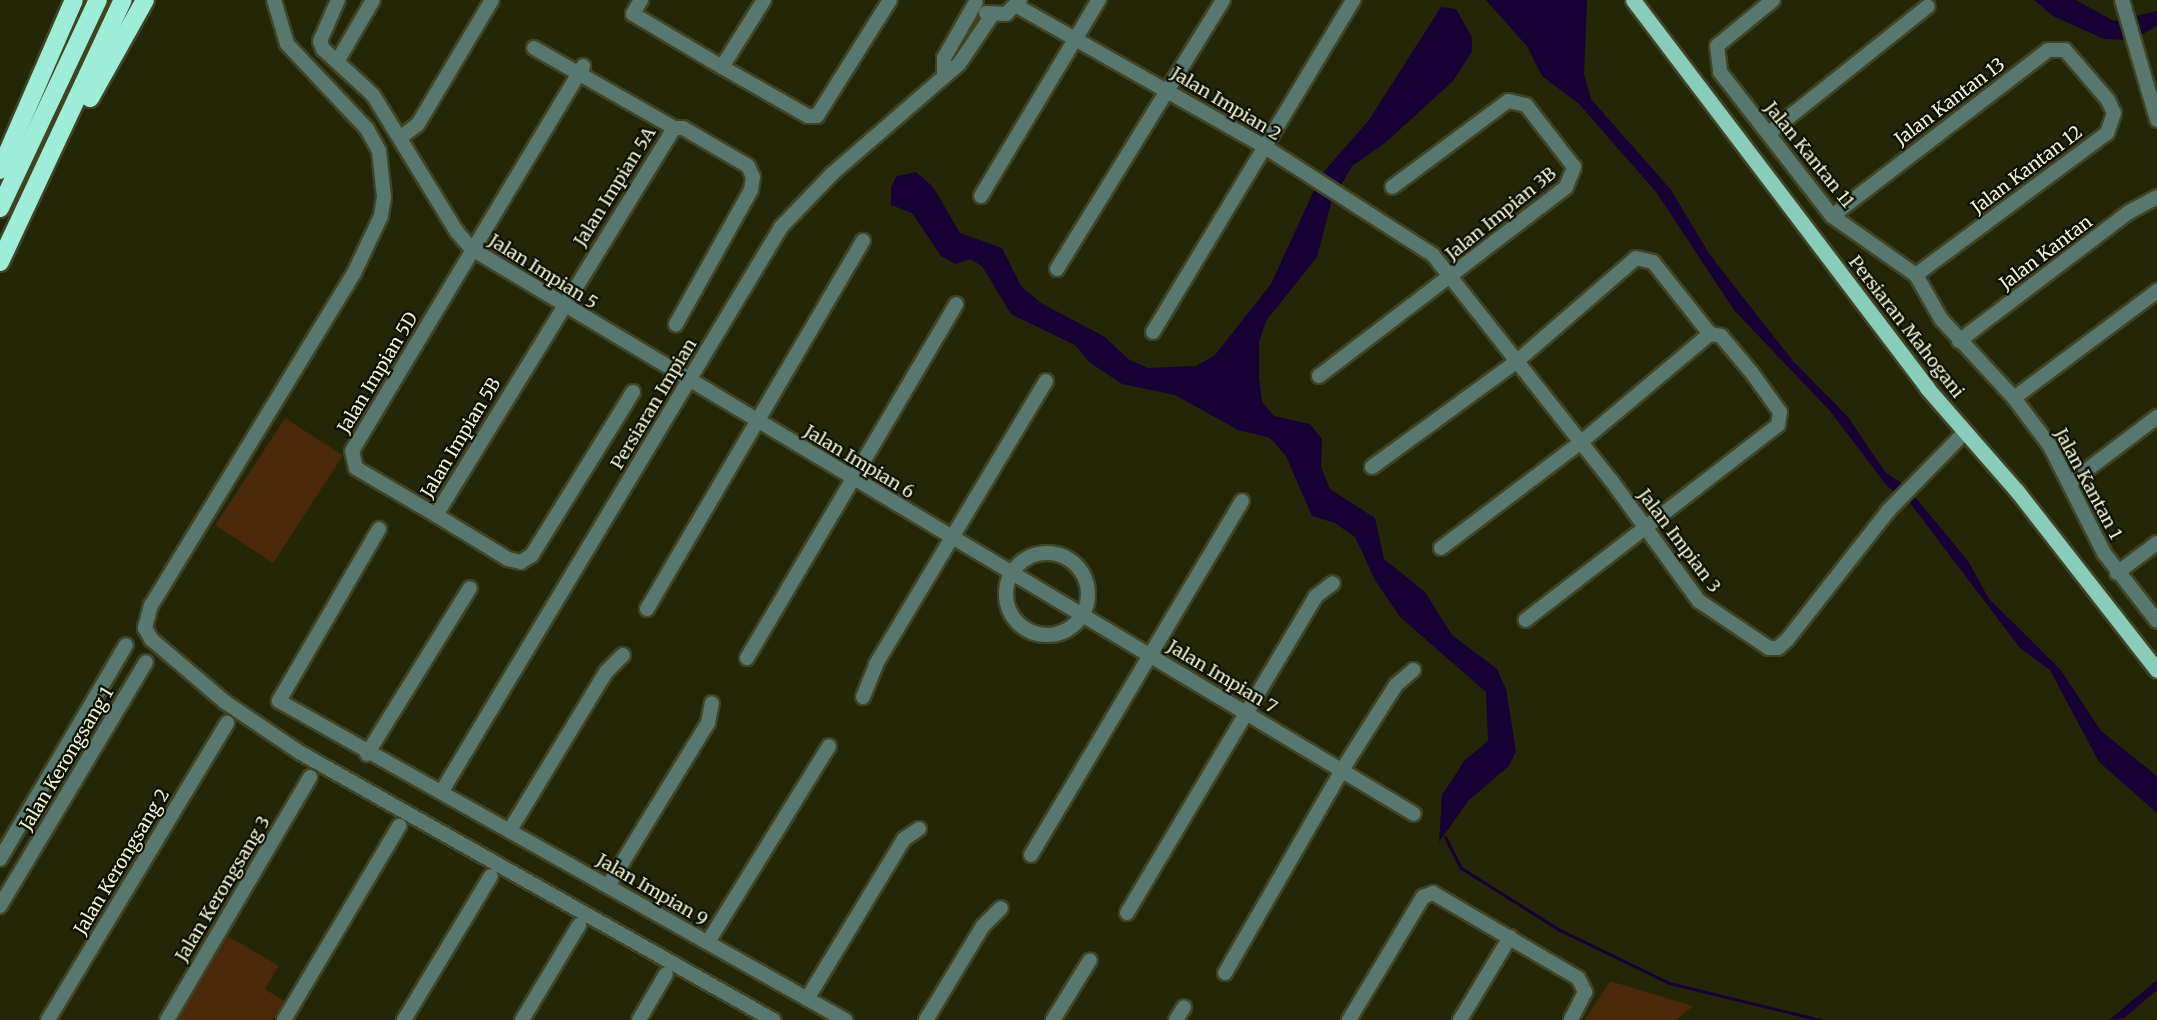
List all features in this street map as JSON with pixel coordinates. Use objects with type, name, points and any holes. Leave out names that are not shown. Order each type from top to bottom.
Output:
[{"type":"highway","points":[[0,170],[74,0]]},
{"type":"highway","points":[[0,208],[98,0]]},
{"type":"highway","points":[[0,262],[123,0]]},
{"type":"highway","points":[[13,236],[145,0]]},
{"type":"main road","name":"Persiaran Mahogani","points":[[1633,0],[1964,433],[2017,491],[2157,670]]},
{"type":"street","points":[[274,0],[287,44],[367,129],[379,151],[384,197],[381,216],[354,273],[151,605],[145,628],[151,639],[255,725],[773,1020]]},
{"type":"street","name":"Jalan Impian 5","points":[[338,0],[320,41],[323,49],[338,60],[373,95],[401,137],[457,232],[472,249],[562,306],[689,380]]},
{"type":"street","points":[[338,60],[373,0]]},
{"type":"street","points":[[401,137],[418,124],[492,0]]},
{"type":"street","points":[[641,0],[633,14],[808,116],[823,111],[890,0]]},
{"type":"street","points":[[722,67],[764,0]]},
{"type":"street","points":[[981,196],[1099,0]]},
{"type":"street","points":[[1057,269],[1169,91],[1223,0]]},
{"type":"street","points":[[1153,332],[1353,0]]},
{"type":"street","name":"Jalan Kantan 11","points":[[1773,0],[1717,46],[1715,58],[1733,93],[1769,133],[1832,216],[1916,275],[1959,341]]},
{"type":"street","points":[[944,74],[944,58],[975,1],[992,15],[1006,14],[1018,3]]},
{"type":"street","name":"Jalan Impian 2","points":[[1018,3],[1265,147],[1413,239]]},
{"type":"street","points":[[2123,5],[2133,51],[2154,103],[2157,120]]},
{"type":"street","points":[[1769,133],[1928,6]]},
{"type":"street","name":"Persiaran Impian","points":[[442,791],[689,380],[798,206],[944,74],[959,64],[992,15]]},
{"type":"street","points":[[534,48],[581,70],[674,128]]},
{"type":"street","name":"Jalan Kantan 13","points":[[1832,216],[2048,50],[2065,50],[2090,77]]},
{"type":"street","name":"Jalan Impian 5D","points":[[436,516],[356,468],[352,451],[581,70]]},
{"type":"street","name":"Jalan Kantan 12","points":[[1916,275],[2107,133],[2114,113],[2090,77]]},
{"type":"street","name":"Jalan Impian 3B","points":[[1392,187],[1508,100],[1526,105],[1574,167],[1566,187],[1451,278]]},
{"type":"street","name":"Jalan Impian 5A","points":[[562,306],[674,128],[683,128],[748,166],[753,177],[752,190],[676,324]]},
{"type":"street","name":"Jalan Kantan","points":[[1959,341],[2129,212],[2157,197]]},
{"type":"street","name":"Jalan Impian 3","points":[[1413,239],[1451,278],[1646,528],[1699,601],[1738,631],[1774,650],[1888,511],[1964,433]]},
{"type":"street","points":[[647,609],[863,241]]},
{"type":"street","points":[[1372,467],[1516,362],[1636,258],[1653,262],[1710,334],[1721,336],[1752,373],[1780,412],[1778,425],[1526,620]]},
{"type":"street","points":[[1319,376],[1451,278]]},
{"type":"street","points":[[2014,398],[2157,291]]},
{"type":"street","points":[[747,658],[855,480],[956,304]]},
{"type":"street","name":"Jalan Impian 5B","points":[[562,306],[436,516],[508,559],[526,558],[633,392]]},
{"type":"street","points":[[1441,548],[1580,443],[1710,334]]},
{"type":"street","name":"Jalan Kantan 1","points":[[1959,341],[2014,398],[2071,482],[2117,573],[2157,621]]},
{"type":"street","name":"Jalan Impian 6","points":[[689,380],[1012,573]]},
{"type":"street","points":[[863,697],[876,664],[1047,381]]},
{"type":"street","points":[[2071,482],[2157,417]]},
{"type":"street","points":[[1031,855],[1242,501]]},
{"type":"street","name":"Jalan Impian 9","points":[[379,529],[279,701],[367,754],[442,791],[845,1020]]},
{"type":"street","points":[[2117,573],[2157,543]]},
{"type":"street","points":[[1047,553],[1067,558],[1082,572],[1088,585],[1083,615],[1065,631],[1053,635],[1027,630],[1017,622],[1006,598],[1012,573],[1033,555],[1047,553]]},
{"type":"street","name":"Jalan Impian 7","points":[[1012,573],[1414,814]]},
{"type":"street","points":[[1127,913],[1316,596],[1333,583]]},
{"type":"street","points":[[367,754],[470,588]]},
{"type":"street","points":[[0,859],[126,645]]},
{"type":"street","points":[[510,830],[606,672],[623,655]]},
{"type":"street","name":"Jalan Kerongsang 1","points":[[0,906],[146,662]]},
{"type":"street","points":[[1225,973],[1341,770],[1396,684],[1413,670]]},
{"type":"street","points":[[608,886],[708,723],[712,703]]},
{"type":"street","name":"Jalan Kerongsang 2","points":[[48,1020],[227,723]]},
{"type":"street","points":[[708,942],[829,746]]},
{"type":"street","name":"Jalan Kerongsang 3","points":[[167,1020],[310,777]]},
{"type":"street","points":[[284,1020],[399,826]]},
{"type":"street","points":[[807,999],[904,839],[919,829]]},
{"type":"street","points":[[404,1020],[491,876]]},
{"type":"street","points":[[1349,1020],[1424,897],[1433,893],[1578,978],[1585,992],[1571,1020]]},
{"type":"street","points":[[926,1020],[983,926],[1001,908]]},
{"type":"street","points":[[522,1020],[579,925]]},
{"type":"street","points":[[1460,1020],[1510,937]]},
{"type":"street","points":[[1053,1020],[1090,960]]},
{"type":"street","points":[[639,1020],[666,974]]},
{"type":"street","points":[[1176,1020],[1184,1007]]},
{"type":"shaded area","points":[[1486,0],[1587,0],[1584,74],[1591,99],[1671,190],[1710,255],[1793,361],[1848,417],[1885,472],[1906,486],[1968,561],[1989,599],[2060,669],[2101,731],[2157,776],[2157,813],[2099,762],[2050,670],[2020,648],[1910,503],[1887,486],[1830,411],[1734,310],[1656,192],[1579,104],[1542,76],[1527,46]]},
{"type":"shaded area","points":[[2034,0],[2076,0],[2114,21],[2157,11],[2157,26],[2132,40],[2104,39],[2053,16]]},
{"type":"shaded area","points":[[1441,7],[1456,9],[1472,37],[1472,52],[1453,81],[1385,143],[1352,166],[1331,203],[1317,257],[1266,321],[1259,342],[1262,402],[1274,416],[1310,424],[1322,439],[1321,467],[1330,489],[1375,518],[1384,559],[1425,592],[1452,635],[1497,669],[1506,689],[1516,751],[1509,766],[1469,800],[1439,842],[1442,795],[1465,760],[1488,741],[1486,692],[1400,617],[1375,580],[1355,537],[1335,523],[1312,516],[1286,456],[1270,438],[1238,430],[1175,395],[1122,384],[1089,362],[1075,345],[1011,314],[982,266],[970,259],[955,264],[941,256],[912,213],[891,205],[891,187],[897,176],[916,172],[933,187],[960,233],[1002,248],[1021,286],[1041,303],[1105,337],[1128,359],[1148,368],[1196,366],[1215,355],[1271,284],[1321,175],[1369,120]]},
{"type":"shaded area","points":[[285,418],[343,456],[273,563],[215,525]]},
{"type":"shaded area","points":[[228,936],[279,966],[265,989],[284,1001],[273,1020],[177,1020]]},
{"type":"shaded area","points":[[2157,980],[2157,990],[2124,1018],[2109,1020]]},
{"type":"shaded area","points":[[1610,981],[1693,1006],[1676,1020],[1585,1020]]},
{"type":"waterway","points":[[1445,837],[1461,868],[1560,930],[1669,983],[1821,1020]]}]
